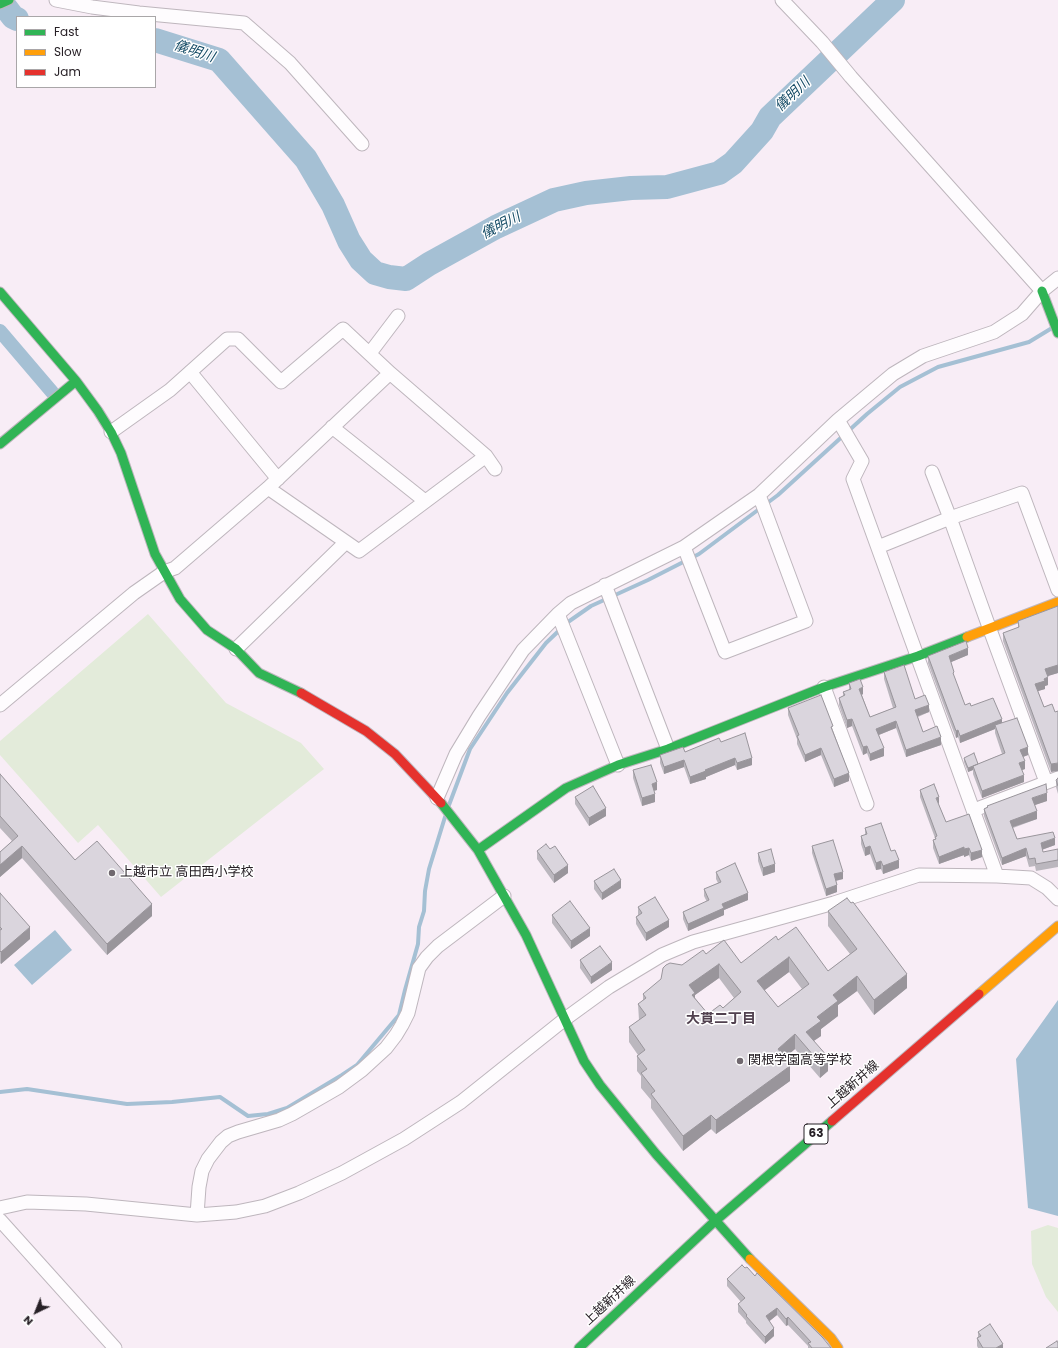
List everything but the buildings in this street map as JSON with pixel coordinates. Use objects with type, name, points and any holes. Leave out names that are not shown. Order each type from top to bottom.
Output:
[{"type":"street","points":[[0,4],[9,0]]},
{"type":"street","points":[[56,0],[92,7],[139,13],[244,23],[290,63],[362,144]]},
{"type":"street","points":[[782,0],[822,42],[1011,257],[1042,290],[1058,333]]},
{"type":"street","points":[[437,798],[456,754],[479,716],[523,650],[571,602],[684,547],[759,495],[838,420],[893,374],[923,356],[994,332],[1022,314],[1042,290],[1058,278]]},
{"type":"street","points":[[0,292],[76,381],[111,432],[121,453],[155,554],[180,599],[207,630],[222,642],[236,649],[259,673],[299,692],[366,731],[394,754],[437,798],[478,850],[526,935],[584,1061],[600,1085],[656,1154],[715,1221],[747,1256],[831,1338],[838,1348]]},
{"type":"street","points":[[370,353],[398,316]]},
{"type":"street","points":[[111,432],[170,390],[227,339],[238,339],[281,382],[343,329],[390,373],[486,456],[495,469]]},
{"type":"street","points":[[190,372],[273,483],[345,543],[359,551],[486,456]]},
{"type":"street","points":[[0,706],[134,593],[164,572],[175,568],[273,483],[390,373]]},
{"type":"street","points":[[0,444],[76,381]]},
{"type":"street","points":[[838,420],[862,461],[852,479],[918,656],[997,876]]},
{"type":"street","points":[[332,427],[425,501]]},
{"type":"street","points":[[932,472],[989,627],[1052,780],[974,810]]},
{"type":"street","points":[[878,548],[950,518],[1022,492],[1058,590]]},
{"type":"street","points":[[684,547],[725,652],[806,621],[759,495]]},
{"type":"street","points":[[236,649],[345,543]]},
{"type":"street","points":[[605,585],[668,749]]},
{"type":"street","points":[[478,850],[566,788],[618,765],[668,749],[824,687],[918,656],[989,627],[1058,602]]},
{"type":"street","points":[[558,614],[618,765]]},
{"type":"street","points":[[824,687],[867,804]]},
{"type":"street","points":[[0,1208],[27,1202],[86,1204],[197,1216],[236,1212],[265,1206],[299,1193],[342,1173],[404,1139],[461,1102],[565,1019],[609,987],[662,955],[693,942],[834,903],[919,875],[1031,878],[1047,888],[1058,899]]},
{"type":"street","points":[[197,1216],[199,1187],[202,1171],[208,1159],[221,1142],[228,1136],[279,1120],[306,1107],[339,1087],[362,1070],[386,1048],[399,1030],[408,1014],[419,968],[427,957],[438,946],[504,896]]},
{"type":"street","name":"上越新井線","points":[[579,1348],[715,1221],[1058,926]]},
{"type":"street","points":[[0,1220],[115,1348]]},
{"type":"green space","points":[[148,614],[226,703],[301,743],[324,769],[161,897],[98,825],[78,843],[0,755],[0,741]]},
{"type":"green space","points":[[1048,1225],[1058,1228],[1058,1312],[1046,1297],[1032,1264],[1031,1231]]},
{"type":"water","points":[[55,930],[72,950],[32,985],[14,965]]},
{"type":"water","points":[[1058,1000],[1058,1216],[1028,1208],[1016,1059]]},
{"type":"waterway","name":"儀明川","points":[[0,0],[13,17],[16,18]]},
{"type":"waterway","name":"儀明川","points":[[156,40],[219,60],[306,159],[333,205],[349,241],[361,260],[375,273],[389,277],[406,279],[429,264],[496,227],[554,200],[586,193],[631,188],[667,187],[719,173],[733,163],[762,131],[770,117],[893,0]]},
{"type":"waterway","points":[[449,805],[470,749],[507,693],[546,643],[568,622],[591,606],[648,580],[699,554],[778,495],[867,414],[900,387],[938,367],[1029,342],[1052,328]]},
{"type":"waterway","points":[[0,331],[52,392]]},
{"type":"waterway","points":[[0,1092],[27,1089],[127,1104],[172,1102],[220,1097],[248,1116],[268,1114],[287,1108],[342,1075],[357,1065],[399,1015],[418,944],[419,927],[424,911],[425,891],[429,869],[445,817]]},
{"type":"traffic: fast","points":[[0,4],[9,0]]},
{"type":"traffic: fast","points":[[1042,291],[1058,333]]},
{"type":"traffic: fast","points":[[0,292],[76,381],[111,432],[121,453],[155,554],[180,599],[207,630],[236,649],[259,673],[301,693]]},
{"type":"traffic: fast","points":[[0,444],[76,381]]},
{"type":"traffic: fast","points":[[478,850],[566,788],[618,765],[668,749],[824,687],[918,656],[967,637]]},
{"type":"traffic: fast","points":[[441,803],[478,850],[526,935],[584,1061],[600,1085],[656,1154],[750,1259]]},
{"type":"traffic: fast","points":[[579,1348],[715,1221],[832,1121]]},
{"type":"traffic: slow","points":[[967,637],[1058,602]]},
{"type":"traffic: slow","points":[[979,994],[1058,926]]},
{"type":"traffic: slow","points":[[750,1259],[831,1338],[838,1348]]},
{"type":"traffic: jam","points":[[301,693],[366,731],[395,754],[441,803]]},
{"type":"traffic: jam","points":[[832,1121],[979,994]]},
{"type":"place","name":"上越市立 高田西小学校","points":[[112,873]]},
{"type":"place","name":"関根学園高等学校","points":[[740,1061]]},
{"type":"district","name":"大貫二丁目","points":[[721,1019]]}]
